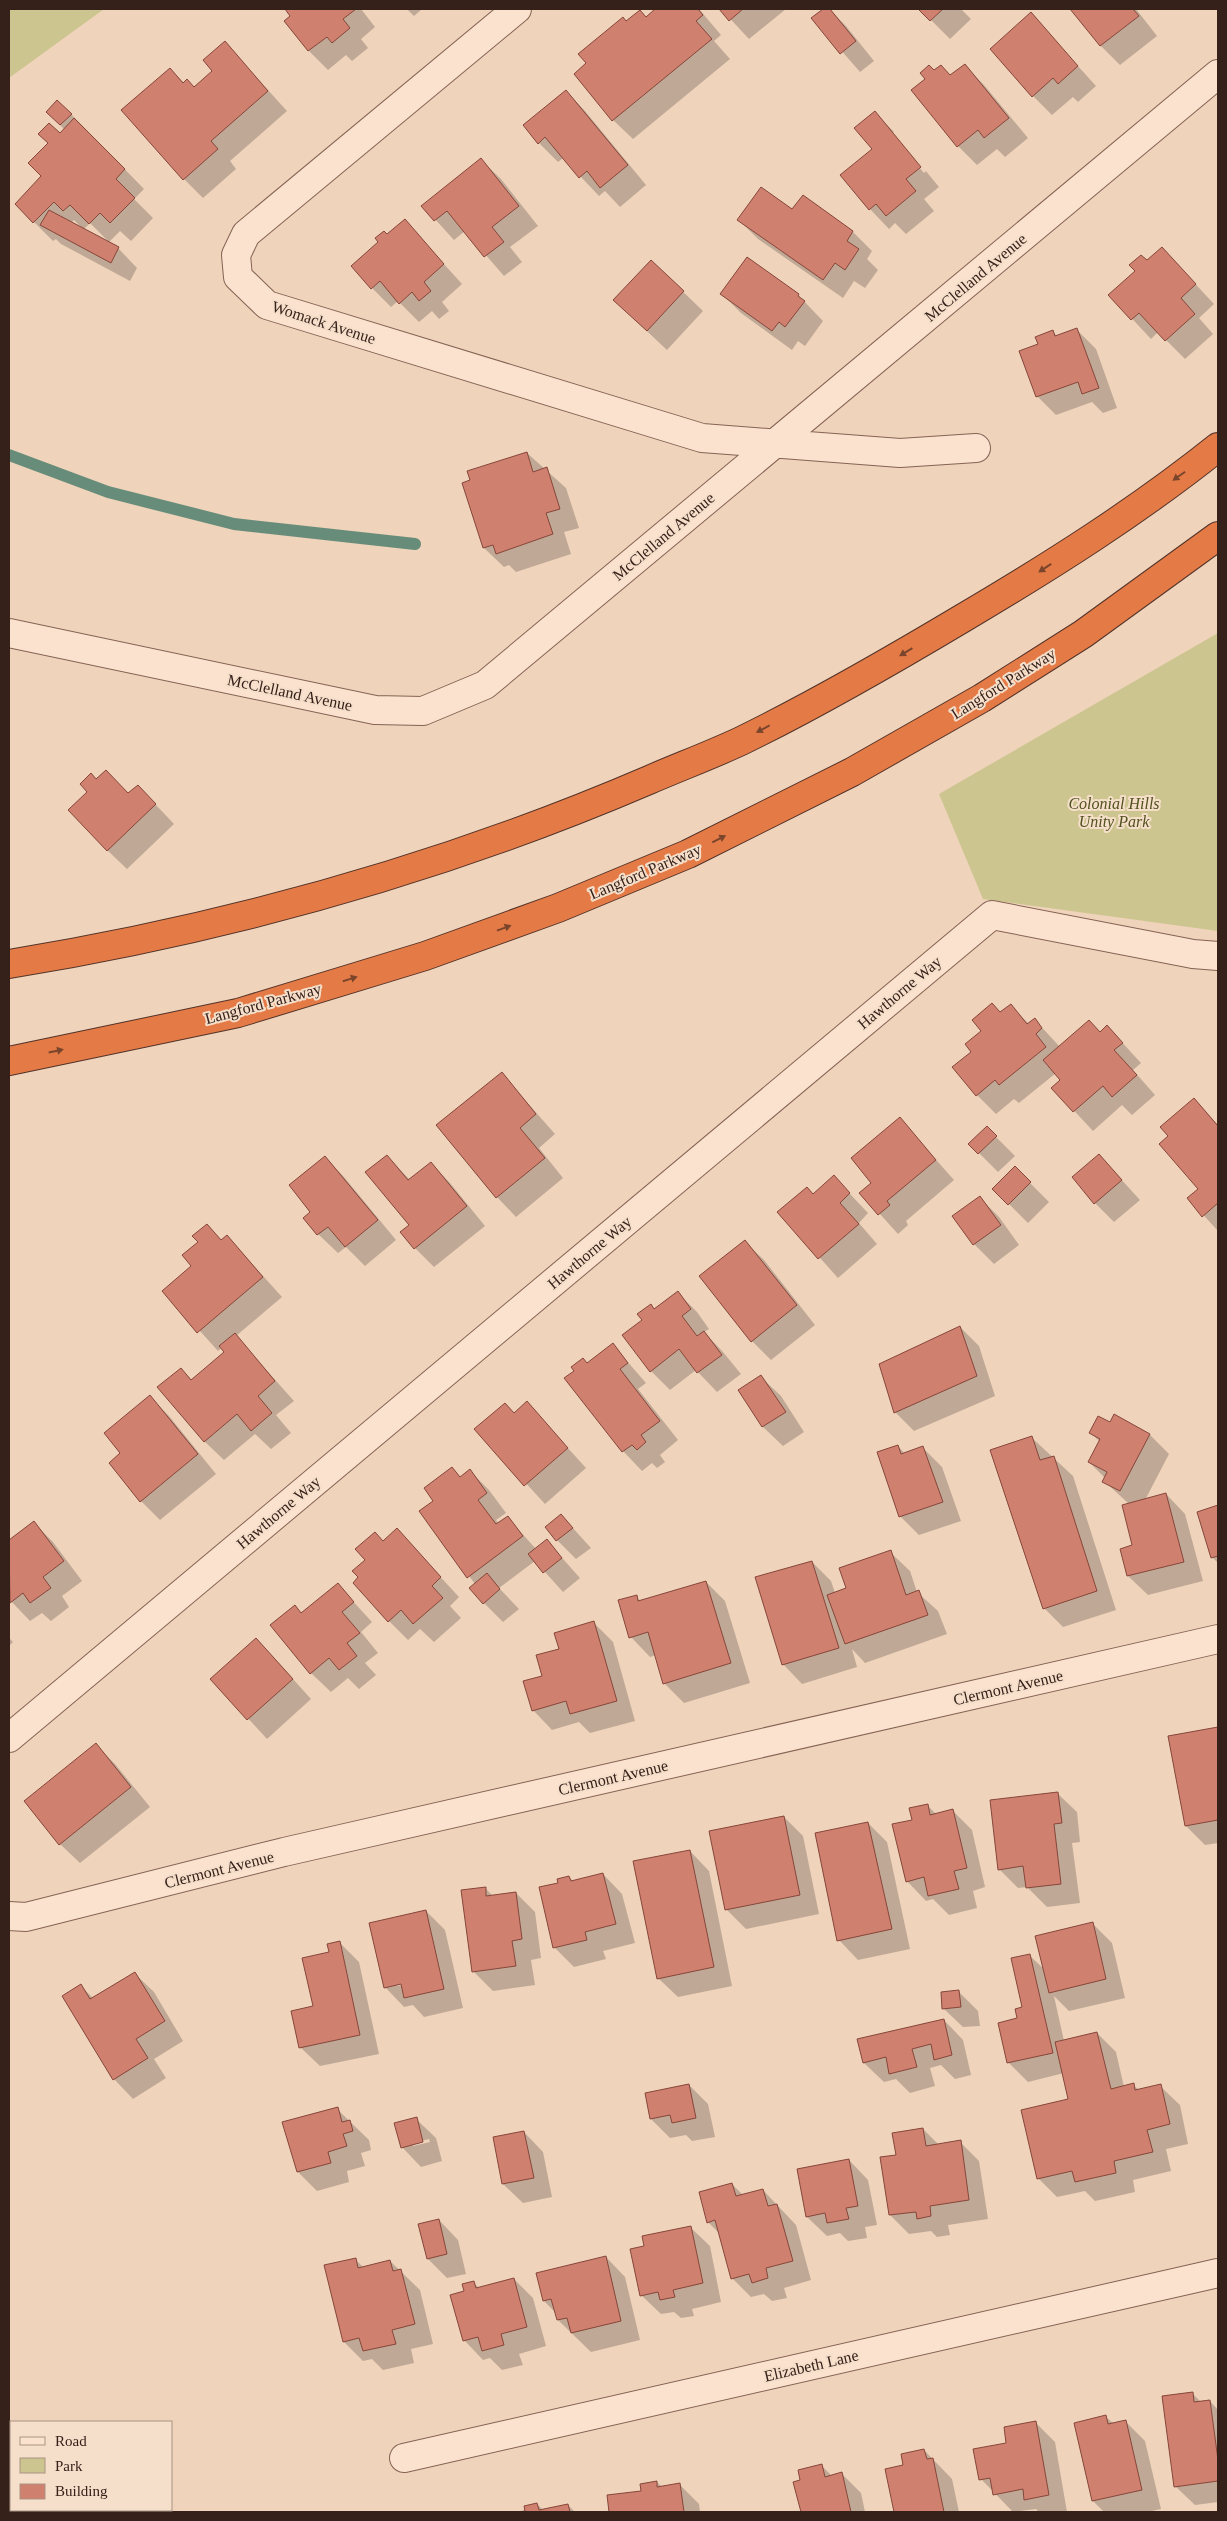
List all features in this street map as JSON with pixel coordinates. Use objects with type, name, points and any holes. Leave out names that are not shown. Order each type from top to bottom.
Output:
[{"type":"highway","points":[[9,964],[109,948],[324,896],[474,849],[615,795],[741,741],[898,656],[1026,580],[1092,537],[1218,447]]},
{"type":"highway","name":"Langford Parkway","points":[[9,1061],[238,1012],[407,962],[558,908],[688,854],[852,772],[982,698],[1083,634],[1218,536]]},
{"type":"street","name":"Womack Avenue","points":[[517,9],[246,234],[236,255],[238,277],[267,305],[702,438],[900,454],[976,448]]},
{"type":"street","name":"McClelland Avenue","points":[[9,633],[375,710],[423,711],[484,685],[1218,74]]},
{"type":"street","name":"Hawthorne Way","points":[[9,1738],[992,915],[1193,954],[1218,956]]},
{"type":"street","name":"Clermont Avenue","points":[[9,1916],[26,1917],[284,1852],[1218,1639]]},
{"type":"street","name":"Elizabeth Lane","points":[[404,2458],[1218,2273]]},
{"type":"green space","points":[[9,9],[104,9],[9,78]]},
{"type":"green space","name":"Colonial Hills Unity Park","points":[[1218,633],[1218,931],[983,899],[939,794]]},
{"type":"building","points":[[285,9],[356,9],[343,19],[350,28],[332,43],[327,37],[308,51],[284,21],[290,16]]},
{"type":"building","points":[[655,9],[698,9],[703,15],[696,21],[712,39],[612,121],[574,74],[586,63],[578,54],[623,17],[626,21],[640,10],[646,17]]},
{"type":"building","points":[[719,9],[743,9],[729,21]]},
{"type":"building","points":[[823,9],[830,9],[856,41],[840,54],[811,18]]},
{"type":"building","points":[[918,9],[943,9],[930,21]]},
{"type":"building","points":[[1070,9],[1133,9],[1139,16],[1100,46]]},
{"type":"building","points":[[1031,12],[1078,66],[1058,84],[1053,78],[1032,97],[990,49]]},
{"type":"building","points":[[225,41],[268,91],[211,141],[218,149],[183,180],[121,110],[170,68],[183,83],[187,79],[194,87],[212,71],[203,60]]},
{"type":"building","points":[[965,64],[1009,118],[984,138],[978,130],[957,147],[911,90],[925,79],[920,73],[929,65],[934,70],[941,65],[950,75]]},
{"type":"building","points":[[566,90],[628,165],[600,188],[587,171],[579,178],[545,137],[538,144],[523,125]]},
{"type":"building","points":[[57,100],[72,114],[60,125],[46,112]]},
{"type":"building","points":[[875,111],[921,167],[906,179],[916,191],[886,216],[876,204],[869,210],[840,175],[872,149],[854,128]]},
{"type":"building","points":[[74,118],[125,169],[116,179],[135,198],[110,223],[100,213],[89,224],[70,205],[63,211],[54,202],[33,223],[15,204],[41,176],[28,163],[48,143],[38,134],[49,123],[60,133]]},
{"type":"building","points":[[481,158],[519,206],[492,227],[504,242],[484,257],[447,211],[434,221],[421,206]]},
{"type":"building","points":[[761,187],[792,209],[803,195],[853,231],[847,241],[859,249],[845,270],[835,263],[823,280],[737,220]]},
{"type":"building","points":[[49,210],[119,247],[111,263],[40,225]]},
{"type":"building","points":[[405,219],[444,264],[424,282],[431,291],[419,301],[412,292],[399,304],[380,281],[371,289],[351,266],[378,242],[375,238],[384,231],[387,234]]},
{"type":"building","points":[[1162,247],[1196,284],[1181,298],[1195,314],[1165,341],[1139,313],[1131,320],[1108,295],[1135,271],[1129,265],[1141,255],[1147,260]]},
{"type":"building","points":[[747,257],[799,294],[798,296],[805,301],[785,327],[779,322],[772,331],[720,294]]},
{"type":"building","points":[[651,260],[684,291],[647,331],[613,300]]},
{"type":"building","points":[[1077,328],[1099,388],[1082,394],[1078,382],[1036,397],[1019,351],[1038,344],[1035,337],[1053,330],[1055,336]]},
{"type":"building","points":[[527,452],[533,472],[547,467],[560,509],[546,513],[553,534],[496,554],[493,545],[483,548],[462,483],[470,480],[467,471]]},
{"type":"building","points":[[106,770],[128,793],[138,785],[156,804],[107,851],[68,810],[87,792],[80,784],[91,773],[96,779]]},
{"type":"building","points":[[992,1003],[1000,1012],[1011,1004],[1027,1024],[1035,1018],[1042,1028],[1036,1034],[1046,1047],[999,1085],[995,1080],[976,1096],[952,1067],[971,1052],[965,1044],[981,1031],[972,1020]]},
{"type":"building","points":[[1089,1020],[1100,1032],[1107,1025],[1123,1043],[1114,1050],[1137,1075],[1112,1097],[1103,1086],[1073,1112],[1051,1088],[1060,1080],[1043,1060]]},
{"type":"building","points":[[502,1072],[536,1114],[520,1128],[545,1158],[496,1198],[436,1125]]},
{"type":"building","points":[[1194,1098],[1218,1126],[1218,1203],[1202,1217],[1187,1198],[1198,1189],[1159,1144],[1168,1136],[1160,1127]]},
{"type":"building","points":[[900,1117],[936,1160],[887,1201],[890,1205],[878,1215],[859,1193],[871,1183],[851,1158]]},
{"type":"building","points":[[987,1126],[997,1136],[978,1154],[968,1144]]},
{"type":"building","points":[[1099,1154],[1122,1180],[1094,1204],[1072,1177]]},
{"type":"building","points":[[387,1155],[408,1180],[431,1162],[467,1206],[414,1249],[400,1232],[409,1225],[365,1172]]},
{"type":"building","points":[[325,1156],[378,1220],[345,1247],[328,1227],[317,1235],[303,1218],[310,1212],[289,1185]]},
{"type":"building","points":[[1015,1166],[1031,1182],[1008,1205],[992,1189]]},
{"type":"building","points":[[834,1175],[850,1193],[840,1203],[859,1224],[818,1259],[777,1212],[807,1187],[813,1194]]},
{"type":"building","points":[[980,1196],[1001,1225],[973,1245],[952,1216]]},
{"type":"building","points":[[207,1224],[221,1240],[227,1235],[263,1277],[197,1333],[162,1291],[191,1266],[182,1255],[198,1242],[192,1236]]},
{"type":"building","points":[[745,1240],[797,1305],[751,1342],[699,1276]]},
{"type":"building","points":[[678,1291],[691,1309],[682,1316],[697,1336],[704,1331],[722,1355],[697,1373],[679,1349],[650,1372],[622,1335],[642,1320],[637,1314],[651,1304],[654,1309]]},
{"type":"building","points":[[960,1326],[977,1376],[894,1413],[879,1364]]},
{"type":"building","points":[[235,1333],[275,1381],[258,1396],[272,1413],[251,1431],[237,1414],[204,1442],[157,1387],[181,1368],[191,1380],[224,1352],[219,1346]]},
{"type":"building","points":[[613,1343],[628,1363],[620,1369],[660,1421],[641,1435],[646,1442],[637,1450],[632,1445],[622,1452],[564,1378],[574,1371],[571,1367],[583,1358],[587,1363]]},
{"type":"building","points":[[761,1375],[786,1412],[762,1427],[738,1390]]},
{"type":"building","points":[[150,1395],[198,1454],[140,1502],[109,1463],[120,1453],[104,1433]]},
{"type":"building","points":[[527,1401],[568,1448],[524,1486],[474,1429],[505,1403],[514,1413]]},
{"type":"building","points":[[1114,1414],[1150,1434],[1120,1491],[1102,1482],[1107,1472],[1088,1462],[1100,1439],[1089,1433],[1098,1416],[1110,1422]]},
{"type":"building","points":[[1032,1436],[1040,1460],[1054,1456],[1097,1591],[1043,1609],[990,1450]]},
{"type":"building","points":[[898,1445],[901,1454],[923,1446],[943,1502],[899,1517],[877,1452]]},
{"type":"building","points":[[452,1467],[460,1477],[470,1469],[487,1493],[478,1500],[496,1524],[508,1516],[523,1536],[467,1578],[419,1511],[433,1501],[424,1488]]},
{"type":"building","points":[[1166,1493],[1184,1562],[1127,1576],[1120,1549],[1132,1545],[1122,1505]]},
{"type":"building","points":[[1218,1505],[1218,1556],[1211,1558],[1197,1512]]},
{"type":"building","points":[[561,1514],[573,1528],[556,1541],[545,1527]]},
{"type":"building","points":[[34,1521],[64,1561],[43,1577],[51,1588],[30,1603],[23,1593],[10,1603],[9,1540]]},
{"type":"building","points":[[397,1528],[441,1577],[432,1586],[443,1598],[413,1624],[401,1610],[388,1622],[353,1583],[358,1577],[352,1571],[365,1560],[355,1549],[375,1532],[383,1541]]},
{"type":"building","points":[[547,1539],[562,1558],[543,1573],[528,1554]]},
{"type":"building","points":[[891,1550],[906,1595],[919,1590],[928,1615],[845,1644],[827,1595],[846,1588],[839,1568]]},
{"type":"building","points":[[812,1561],[839,1648],[782,1665],[755,1577]]},
{"type":"building","points":[[487,1573],[500,1589],[483,1604],[469,1588]]},
{"type":"building","points":[[706,1581],[731,1663],[663,1684],[648,1632],[629,1638],[618,1600],[637,1595],[638,1601]]},
{"type":"building","points":[[338,1583],[354,1602],[342,1612],[360,1633],[347,1643],[357,1656],[339,1670],[329,1658],[310,1674],[270,1625],[295,1605],[301,1613]]},
{"type":"building","points":[[594,1621],[617,1701],[570,1714],[566,1701],[532,1711],[523,1681],[542,1676],[536,1655],[559,1649],[554,1633]]},
{"type":"building","points":[[256,1638],[293,1679],[247,1720],[210,1679]]},
{"type":"building","points":[[1218,1727],[1218,1820],[1185,1826],[1168,1736]]},
{"type":"building","points":[[96,1743],[131,1787],[59,1845],[24,1801]]},
{"type":"building","points":[[1058,1792],[1062,1823],[1054,1824],[1061,1884],[1026,1888],[1023,1866],[998,1870],[990,1800]]},
{"type":"building","points":[[928,1804],[930,1815],[953,1809],[967,1868],[954,1871],[959,1889],[928,1896],[924,1877],[906,1882],[892,1824],[912,1820],[909,1808]]},
{"type":"building","points":[[784,1816],[800,1895],[725,1910],[709,1831]]},
{"type":"building","points":[[868,1822],[892,1929],[837,1941],[815,1833]]},
{"type":"building","points":[[690,1850],[714,1967],[657,1979],[633,1861]]},
{"type":"building","points":[[603,1873],[616,1924],[585,1932],[587,1940],[553,1948],[539,1887],[558,1883],[557,1879],[569,1876],[571,1881]]},
{"type":"building","points":[[486,1887],[486,1896],[516,1892],[522,1939],[512,1941],[516,1966],[472,1972],[461,1890]]},
{"type":"building","points":[[426,1910],[444,1989],[404,1998],[401,1984],[384,1988],[369,1923]]},
{"type":"building","points":[[1093,1922],[1106,1979],[1049,1993],[1035,1936]]},
{"type":"building","points":[[340,1941],[360,2035],[299,2048],[291,2011],[313,2006],[302,1958],[329,1952],[327,1944]]},
{"type":"building","points":[[1030,1954],[1053,2053],[1007,2063],[998,2023],[1017,2018],[1015,2009],[1022,2007],[1011,1958]]},
{"type":"building","points":[[135,1972],[165,2021],[136,2039],[148,2058],[113,2080],[62,1996],[81,1984],[90,1999]]},
{"type":"building","points":[[959,1990],[961,2007],[942,2009],[941,1992]]},
{"type":"building","points":[[944,2019],[952,2055],[934,2060],[931,2044],[912,2049],[917,2067],[889,2074],[886,2057],[863,2063],[857,2039]]},
{"type":"building","points":[[1097,2032],[1111,2089],[1134,2083],[1135,2090],[1161,2084],[1170,2124],[1147,2130],[1153,2152],[1114,2161],[1116,2173],[1075,2182],[1072,2171],[1037,2179],[1021,2110],[1068,2099],[1055,2042]]},
{"type":"building","points":[[689,2084],[696,2118],[672,2123],[670,2115],[650,2119],[645,2093]]},
{"type":"building","points":[[338,2107],[342,2122],[350,2120],[353,2131],[343,2134],[347,2146],[328,2152],[331,2163],[297,2172],[282,2122]]},
{"type":"building","points":[[417,2117],[423,2142],[401,2148],[394,2123]]},
{"type":"building","points":[[923,2128],[926,2146],[961,2140],[969,2200],[930,2206],[931,2216],[917,2219],[916,2212],[889,2215],[880,2157],[896,2155],[892,2133]]},
{"type":"building","points":[[524,2131],[534,2178],[502,2184],[493,2137]]},
{"type":"building","points":[[849,2159],[858,2206],[846,2208],[849,2219],[827,2223],[825,2213],[806,2217],[797,2169]]},
{"type":"building","points":[[732,2183],[736,2196],[763,2189],[768,2206],[777,2204],[793,2261],[766,2268],[768,2278],[752,2283],[749,2274],[731,2279],[715,2220],[707,2223],[699,2192]]},
{"type":"building","points":[[439,2219],[447,2254],[427,2259],[418,2224]]},
{"type":"building","points":[[691,2226],[703,2283],[673,2290],[675,2297],[660,2300],[658,2292],[640,2296],[630,2249],[644,2246],[642,2236]]},
{"type":"building","points":[[606,2256],[621,2321],[571,2333],[567,2318],[557,2320],[551,2299],[543,2301],[536,2273]]},
{"type":"building","points":[[356,2258],[358,2268],[390,2260],[393,2271],[401,2269],[415,2324],[392,2330],[396,2344],[363,2351],[359,2338],[343,2342],[324,2265]]},
{"type":"building","points":[[514,2278],[527,2327],[501,2334],[504,2345],[482,2351],[478,2337],[463,2341],[450,2295],[464,2291],[462,2284],[474,2281],[476,2288]]},
{"type":"building","points":[[1193,2392],[1194,2402],[1210,2400],[1218,2460],[1218,2481],[1174,2487],[1162,2396]]},
{"type":"building","points":[[1106,2415],[1108,2424],[1126,2420],[1142,2490],[1092,2501],[1074,2423]]},
{"type":"building","points":[[1036,2421],[1049,2495],[1024,2500],[1023,2489],[993,2495],[990,2478],[979,2480],[973,2449],[1006,2443],[1004,2427]]},
{"type":"building","points":[[924,2449],[927,2459],[933,2458],[944,2512],[894,2512],[885,2469],[903,2465],[901,2454]]},
{"type":"building","points":[[822,2464],[825,2477],[842,2472],[851,2512],[801,2512],[793,2482],[800,2480],[798,2470]]},
{"type":"building","points":[[657,2481],[657,2487],[680,2483],[684,2512],[609,2512],[607,2495],[641,2491],[640,2484]]},
{"type":"building","points":[[537,2503],[539,2510],[568,2504],[570,2512],[517,2512],[525,2511],[524,2506]]},
{"type":"waterway","points":[[9,455],[108,492],[234,524],[415,544]]}]
